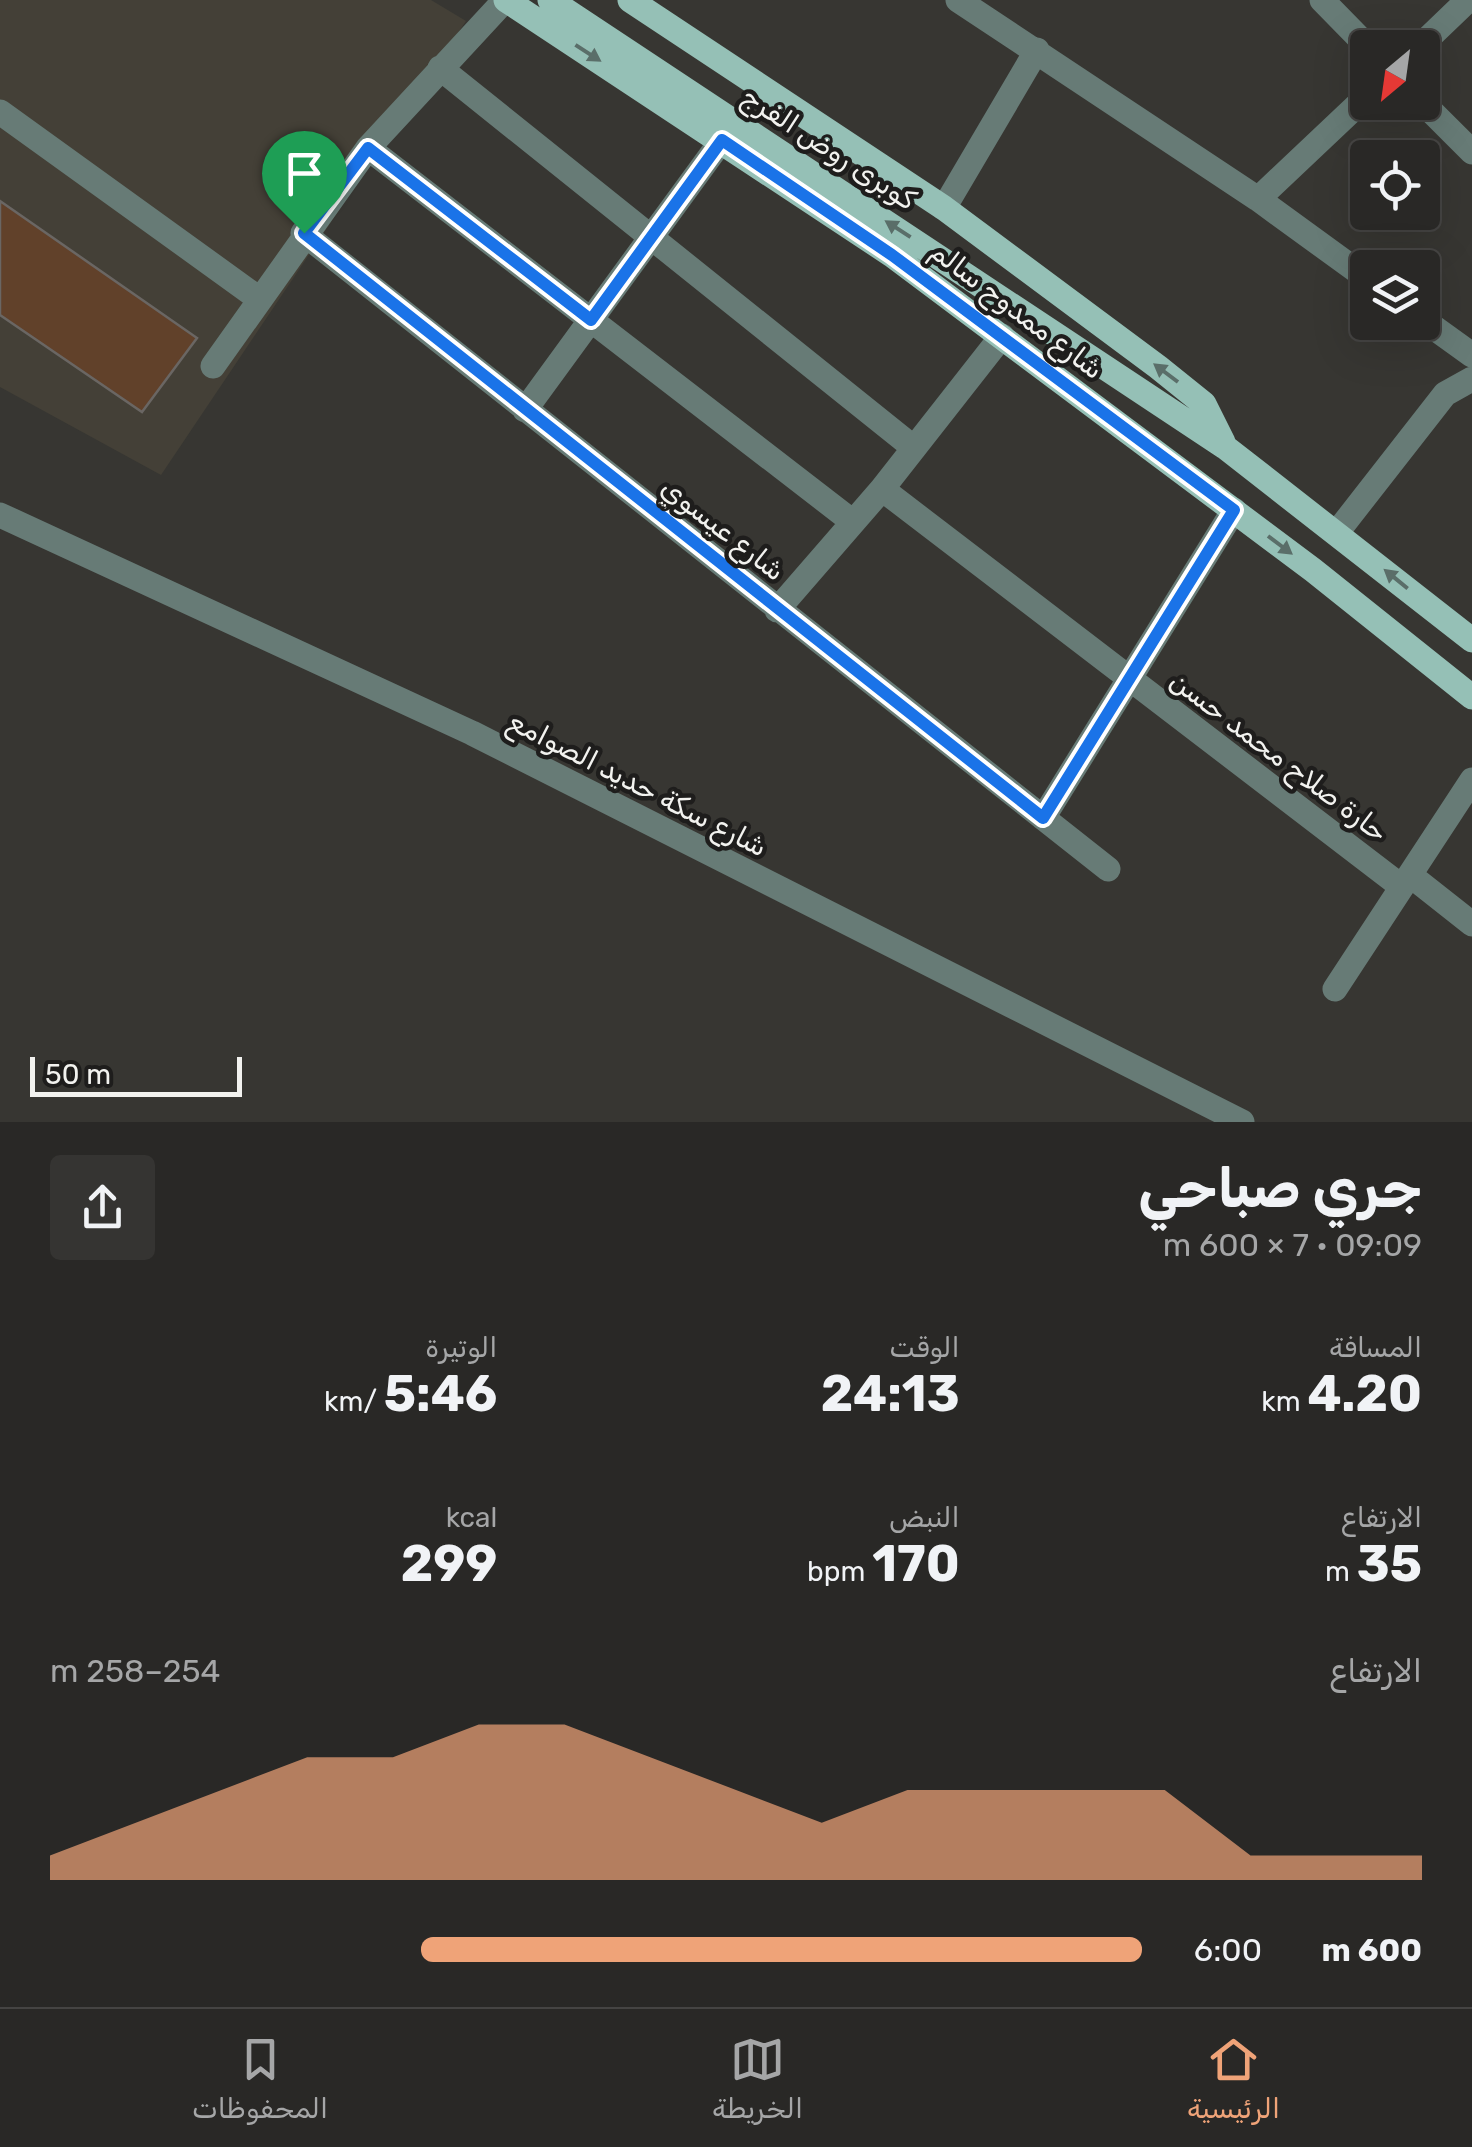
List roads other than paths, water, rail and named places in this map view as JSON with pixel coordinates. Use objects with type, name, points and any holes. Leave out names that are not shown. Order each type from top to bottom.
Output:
[{"type":"main road","name":"شارع ممدوح سالم","points":[[505,0],[722,140],[1002,336],[1234,510],[1472,697]]},
{"type":"main road","name":"كوبرى روض الفرج","points":[[550,0],[1225,447]]},
{"type":"main road","name":"شارع ممدوح سالم","points":[[630,0],[944,208],[1185,387],[1204,404],[1225,447],[1338,531],[1472,640]]},
{"type":"street","points":[[214,366],[258,298],[368,148],[505,0]]},
{"type":"street","points":[[958,0],[1038,50],[1350,265]]},
{"type":"street","points":[[1322,0],[1351,30]]},
{"type":"street","points":[[1437,30],[1468,0]]},
{"type":"street","points":[[944,208],[1038,50]]},
{"type":"street","points":[[440,68],[914,448]]},
{"type":"street","points":[[0,112],[258,298]]},
{"type":"street","points":[[1258,199],[1350,113]]},
{"type":"street","points":[[1440,120],[1472,152]]},
{"type":"street","points":[[525,410],[722,140]]},
{"type":"street","points":[[368,148],[853,522]]},
{"type":"street","name":"شارع عيسوي","points":[[304,233],[1108,868]]},
{"type":"street","points":[[1440,332],[1472,355]]},
{"type":"street","points":[[777,610],[882,489],[1002,336]]},
{"type":"street","points":[[1338,531],[1445,394],[1472,379]]},
{"type":"street","name":"حارة صلاح محمد حسن","points":[[882,489],[1131,680],[1406,881],[1472,924]]},
{"type":"street","points":[[1043,818],[1234,510]]},
{"type":"street","name":"شارع سكة حديد الصوامع","points":[[0,515],[472,734],[1242,1122]]},
{"type":"street","points":[[1335,989],[1472,780]]}]
